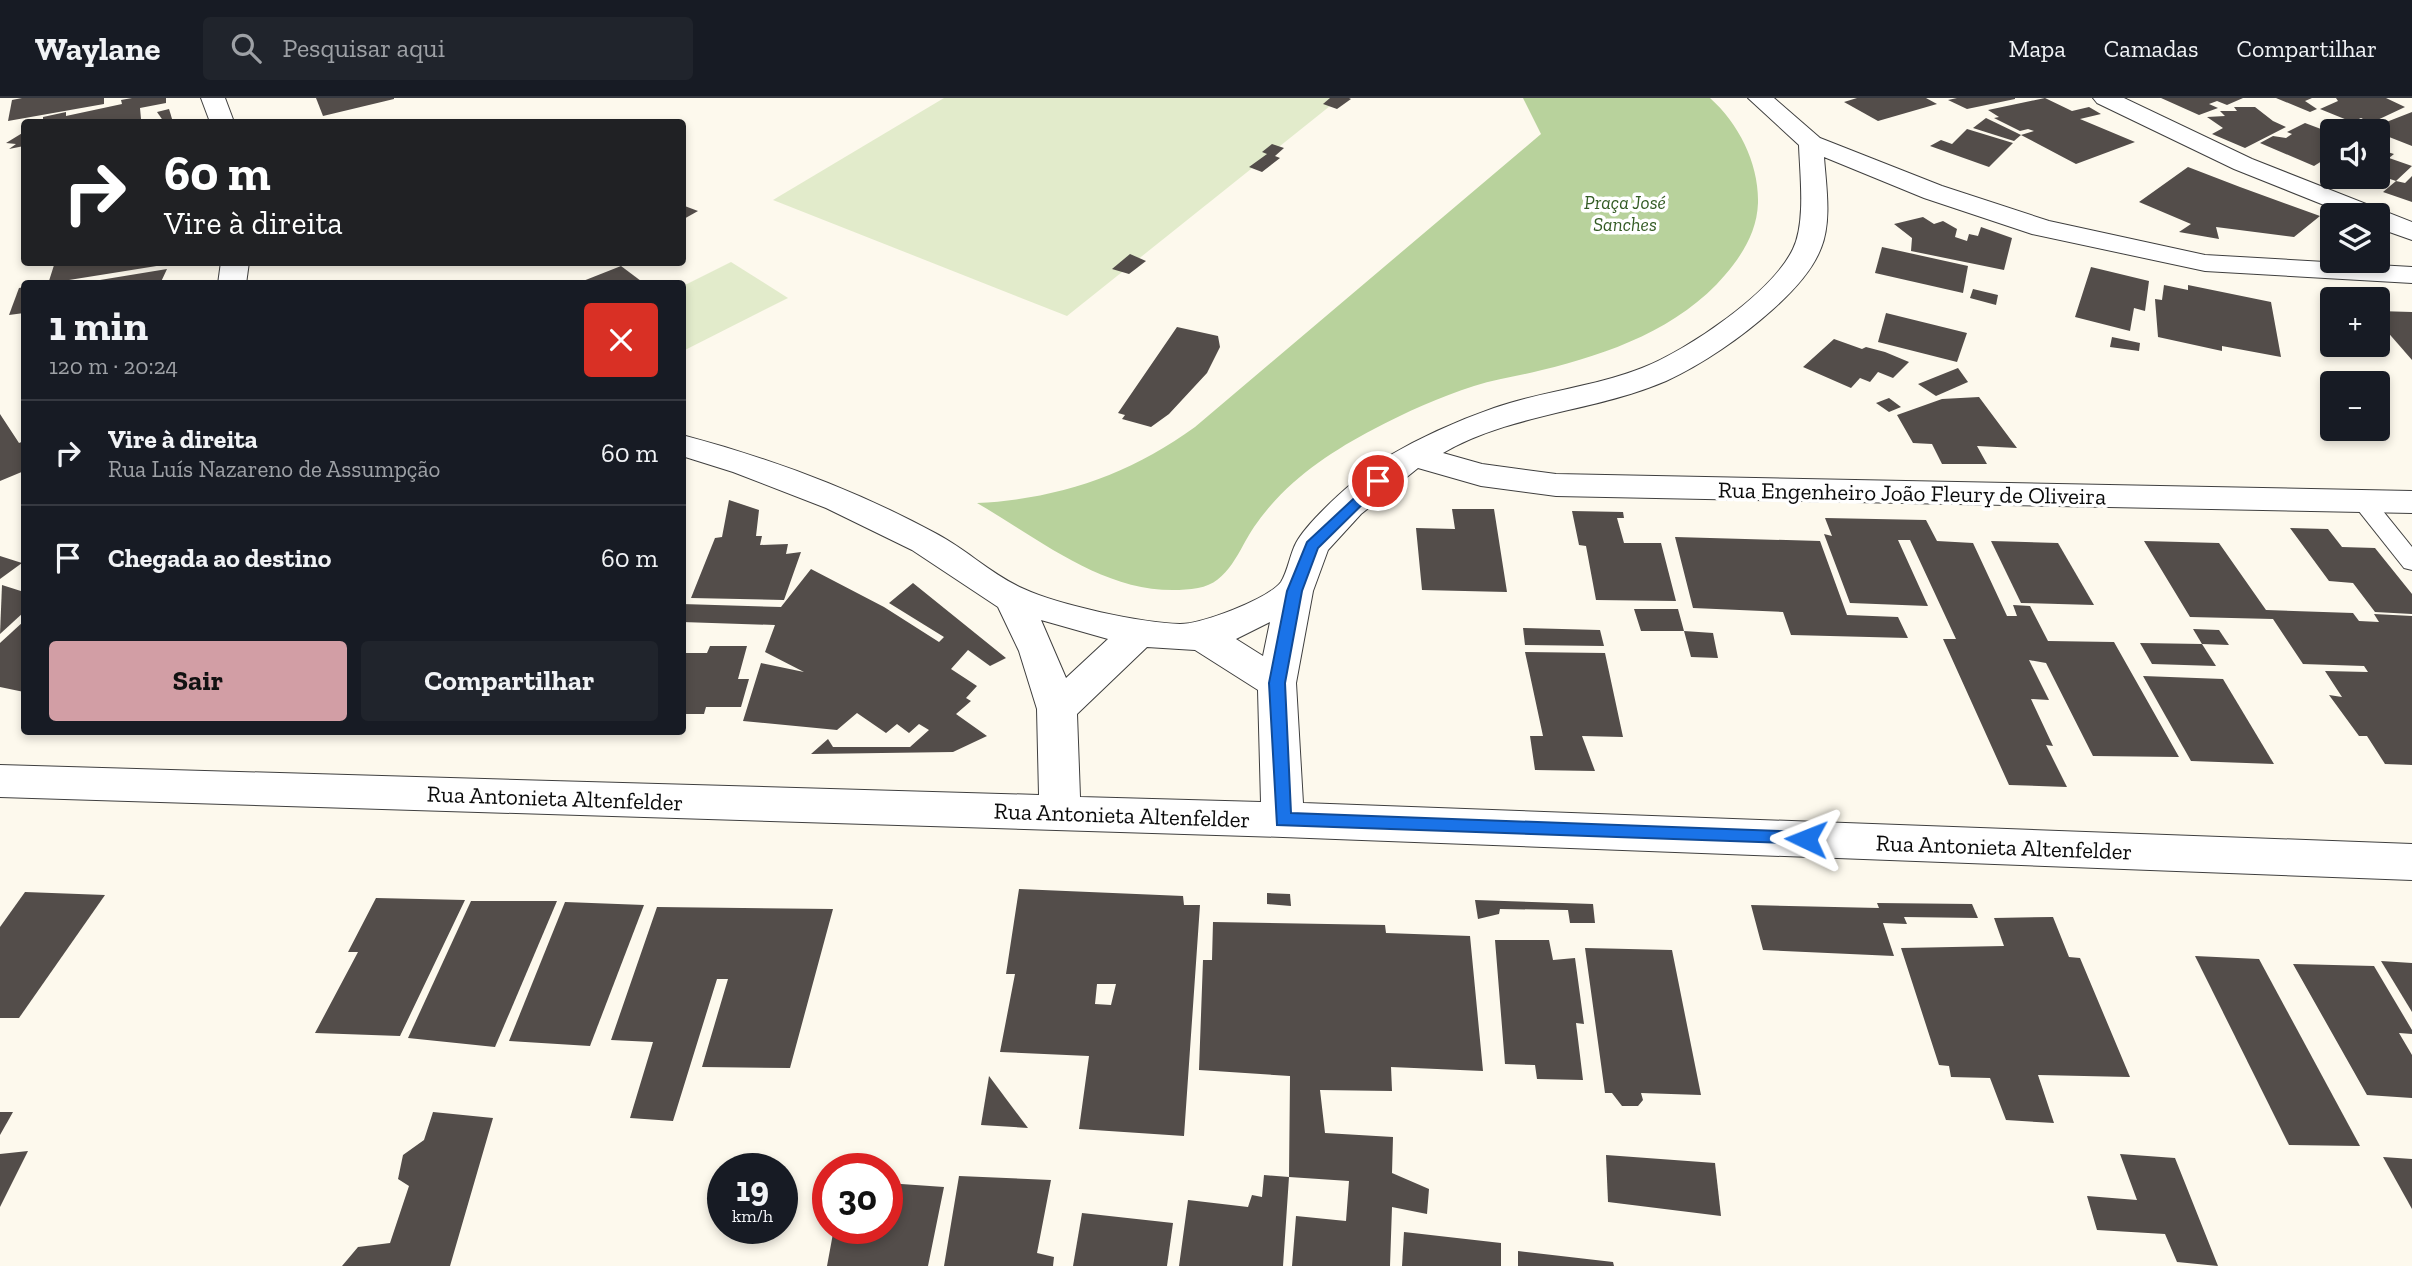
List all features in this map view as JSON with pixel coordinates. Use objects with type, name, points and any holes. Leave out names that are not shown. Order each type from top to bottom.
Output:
[{"type":"street","points":[[213,98],[221,119]]},
{"type":"street","points":[[1760,98],[1811,143],[1933,192],[2042,228],[2205,263],[2412,275]]},
{"type":"street","points":[[2105,98],[2243,163],[2342,203]]},
{"type":"street","points":[[1283,820],[1277,683],[1295,591],[1312,545],[1349,506],[1393,468],[1440,441],[1507,414],[1595,393],[1655,374],[1711,342],[1747,317],[1784,284],[1808,247],[1814,202],[1811,143]]},
{"type":"street","points":[[2390,223],[2412,232]]},
{"type":"street","points":[[686,446],[745,464],[838,499],[924,542],[1012,599],[1139,633],[1201,636],[1225,628],[1295,591]]},
{"type":"street","name":"Rua Engenheiro João Fleury de Oliveira","points":[[1415,456],[1481,475],[1569,486],[2412,502]]},
{"type":"street","points":[[1012,599],[1038,651],[1057,709],[1060,814]]},
{"type":"street","points":[[1057,709],[1139,633]]},
{"type":"street","points":[[1201,636],[1277,683]]},
{"type":"street","name":"Rua Antonieta Altenfelder","points":[[0,781],[1283,820],[2412,862]]},
{"type":"lane","points":[[2362,500],[2412,562]]},
{"type":"green space","points":[[944,98],[1340,98],[1067,316],[773,200]]},
{"type":"green space","name":"Praça José Sanches","points":[[1523,98],[1710,98],[1720,108],[1738,132],[1751,159],[1758,203],[1752,233],[1738,259],[1707,294],[1665,324],[1617,347],[1449,395],[1398,417],[1340,448],[1308,470],[1279,496],[1254,527],[1232,564],[1209,585],[1167,590],[1109,578],[1055,551],[977,503],[1036,496],[1092,482],[1144,459],[1195,427],[1541,134]]},
{"type":"green space","points":[[731,262],[788,298],[686,349],[686,284]]},
{"type":"building","points":[[104,98],[104,104],[8,121],[12,100]]},
{"type":"building","points":[[166,98],[166,103],[140,108],[141,119],[43,119],[66,112],[66,116],[122,104],[121,100]]},
{"type":"building","points":[[316,98],[394,98],[394,99],[323,116]]},
{"type":"building","points":[[1330,98],[1351,99],[1337,109],[1323,104]]},
{"type":"building","points":[[1857,98],[1926,98],[1937,104],[1878,121],[1844,102]]},
{"type":"building","points":[[2045,98],[2072,111],[2089,107],[2101,114],[2080,119],[2135,142],[2076,164],[2021,135],[2034,131],[2020,131],[1994,118],[1999,117],[1988,110]]},
{"type":"building","points":[[2161,98],[2243,98],[2227,105],[2217,101],[2209,104],[2218,108],[2199,115]]},
{"type":"building","points":[[2276,98],[2312,98],[2305,101],[2317,109],[2310,112]]},
{"type":"building","points":[[2336,98],[2386,98],[2405,107],[2380,119],[2345,119],[2320,109],[2338,101]]},
{"type":"building","points":[[2015,99],[1967,109],[1948,100]]},
{"type":"building","points":[[2234,107],[2255,107],[2286,127],[2245,148],[2212,134],[2223,128],[2207,117],[2225,116],[2220,111],[2237,111]]},
{"type":"building","points":[[169,109],[172,119],[162,119],[157,112]]},
{"type":"building","points":[[2412,112],[2412,146],[2390,137],[2390,121]]},
{"type":"building","points":[[1986,118],[2021,135],[2014,141],[1973,128]]},
{"type":"building","points":[[2305,123],[2320,129],[2320,162],[2314,166],[2260,143],[2273,136],[2286,138],[2292,134],[2287,132]]},
{"type":"building","points":[[1967,129],[2013,143],[1989,167],[1930,146],[1941,140],[1952,144]]},
{"type":"building","points":[[21,134],[21,147],[9,149],[16,144],[6,143]]},
{"type":"building","points":[[1272,144],[1284,148],[1275,156],[1280,158],[1262,172],[1249,167],[1267,154],[1262,152]]},
{"type":"building","points":[[2390,158],[2412,166],[2396,181],[2390,179]]},
{"type":"building","points":[[2188,167],[2320,216],[2294,237],[2216,227],[2219,239],[2179,232],[2191,224],[2139,202]]},
{"type":"building","points":[[2412,176],[2412,202],[2383,192],[2390,189],[2396,181],[2405,183]]},
{"type":"building","points":[[686,206],[698,211],[686,218]]},
{"type":"building","points":[[1923,217],[1934,224],[1943,221],[1957,229],[1955,237],[1967,241],[1969,234],[1978,236],[1981,227],[2012,238],[2004,270],[1911,251],[1912,238],[1894,224]]},
{"type":"building","points":[[1882,247],[1968,266],[1963,293],[1875,273]]},
{"type":"building","points":[[1130,254],[1146,261],[1129,274],[1112,269]]},
{"type":"building","points":[[54,266],[156,266],[69,280],[49,280]]},
{"type":"building","points":[[621,266],[640,280],[586,280]]},
{"type":"building","points":[[2091,267],[2149,281],[2145,311],[2134,308],[2130,331],[2075,317]]},
{"type":"building","points":[[167,269],[162,280],[100,280]]},
{"type":"building","points":[[2164,285],[2188,290],[2188,285],[2271,302],[2281,357],[2222,346],[2222,351],[2158,337],[2155,299],[2162,300]]},
{"type":"building","points":[[19,288],[21,313],[9,315]]},
{"type":"building","points":[[1973,289],[1998,295],[1996,305],[1970,298]]},
{"type":"building","points":[[2390,311],[2412,312],[2412,360],[2390,335]]},
{"type":"building","points":[[1886,313],[1967,333],[1957,362],[1878,342]]},
{"type":"building","points":[[1177,327],[1218,336],[1220,347],[1207,373],[1169,414],[1151,427],[1122,419],[1125,415],[1118,413]]},
{"type":"building","points":[[2112,337],[2140,343],[2139,351],[2110,347]]},
{"type":"building","points":[[1834,339],[1862,349],[1866,347],[1885,352],[1909,362],[1893,378],[1878,372],[1870,382],[1860,378],[1851,388],[1803,367]]},
{"type":"building","points":[[1958,368],[1968,382],[1936,396],[1918,384]]},
{"type":"building","points":[[1979,397],[2017,448],[1977,446],[1987,464],[1942,464],[1932,444],[1913,443],[1897,415],[1942,399]]},
{"type":"building","points":[[1889,398],[1901,407],[1889,412],[1876,403]]},
{"type":"building","points":[[0,414],[21,442],[21,472],[0,481]]},
{"type":"building","points":[[729,500],[759,510],[756,536],[762,536],[760,545],[788,544],[786,554],[801,552],[784,600],[691,598],[715,538],[722,537]]},
{"type":"building","points":[[1452,509],[1494,509],[1507,592],[1422,590],[1416,528],[1455,529]]},
{"type":"building","points":[[1572,511],[1623,512],[1624,518],[1617,518],[1624,543],[1661,543],[1676,601],[1596,600],[1586,546],[1579,545]]},
{"type":"building","points":[[1825,518],[1926,520],[1937,541],[1973,543],[2007,616],[2017,616],[2013,605],[2030,606],[2048,641],[2114,642],[2179,757],[2093,756],[2046,663],[2029,660],[2049,700],[2031,699],[2053,746],[2046,745],[2067,787],[2009,785],[1943,639],[1956,639],[1910,540],[1898,540],[1928,606],[1850,603],[1824,534],[1832,536]]},
{"type":"building","points":[[2290,528],[2328,529],[2342,547],[2375,548],[2412,594],[2412,614],[2375,612],[2353,583],[2329,581]]},
{"type":"building","points":[[1675,537],[1820,541],[1847,615],[1898,617],[1908,638],[1791,635],[1783,612],[1693,608]]},
{"type":"building","points":[[1991,541],[2058,543],[2094,605],[2021,603]]},
{"type":"building","points":[[2144,541],[2219,543],[2266,610],[2353,613],[2359,621],[2379,622],[2374,614],[2412,616],[2412,765],[2385,764],[2367,736],[2359,736],[2329,695],[2342,697],[2325,671],[2368,672],[2364,666],[2303,664],[2273,619],[2190,617]]},
{"type":"building","points":[[0,556],[21,563],[21,564],[0,579]]},
{"type":"building","points":[[811,569],[884,607],[939,642],[944,637],[889,603],[913,583],[1006,658],[990,666],[968,650],[951,669],[977,686],[966,698],[971,701],[956,714],[987,736],[953,752],[811,754],[828,739],[833,747],[910,747],[929,730],[919,724],[909,733],[897,724],[886,733],[857,713],[837,730],[743,721],[761,663],[804,672],[765,652],[775,625],[686,622],[686,604],[781,607]]},
{"type":"building","points":[[2,585],[21,591],[21,615],[0,634]]},
{"type":"building","points":[[1634,609],[1678,609],[1684,631],[1641,631]]},
{"type":"building","points":[[21,624],[21,691],[0,687],[0,643]]},
{"type":"building","points":[[1523,628],[1600,630],[1604,646],[1525,645]]},
{"type":"building","points":[[2193,629],[2219,630],[2229,645],[2202,644]]},
{"type":"building","points":[[1684,631],[1713,633],[1718,658],[1691,657]]},
{"type":"building","points":[[2140,643],[2202,644],[2216,666],[2152,664]]},
{"type":"building","points":[[710,646],[747,646],[738,679],[749,679],[741,707],[706,707],[704,714],[686,714],[686,653],[707,653]]},
{"type":"building","points":[[1525,652],[1605,653],[1623,737],[1582,736],[1595,771],[1535,770],[1530,736],[1543,736]]},
{"type":"building","points":[[2143,676],[2223,679],[2274,764],[2191,761]]},
{"type":"building","points":[[1019,889],[1183,896],[1184,905],[1200,905],[1184,1136],[1079,1129],[1089,1056],[1000,1052],[1015,974],[1006,974]],"holes":[[[1097,984],[1116,984],[1111,1005],[1095,1004]]]},
{"type":"building","points":[[25,892],[105,895],[19,1018],[0,1018],[0,927]]},
{"type":"building","points":[[1267,893],[1290,894],[1291,906],[1267,904]]},
{"type":"building","points":[[376,898],[465,900],[400,1036],[315,1033],[358,952],[348,952]]},
{"type":"building","points":[[1475,900],[1593,904],[1595,923],[1570,923],[1568,910],[1500,909],[1499,914],[1478,919]]},
{"type":"building","points":[[471,901],[557,901],[495,1047],[408,1038]]},
{"type":"building","points":[[565,902],[644,905],[590,1046],[509,1041]]},
{"type":"building","points":[[1877,903],[1972,904],[1978,918],[1904,917],[1907,924],[1883,923],[1894,956],[1763,950],[1751,905],[1879,908]]},
{"type":"building","points":[[657,907],[833,909],[790,1068],[702,1067],[728,979],[717,979],[673,1121],[630,1118],[653,1042],[611,1040]]},
{"type":"building","points":[[2053,917],[2069,957],[2080,958],[2130,1077],[2038,1075],[2054,1123],[2006,1120],[1990,1078],[1951,1077],[1949,1066],[1939,1065],[1901,948],[2004,946],[1994,918]]},
{"type":"building","points":[[1213,922],[1385,925],[1386,933],[1470,936],[1483,1071],[1391,1067],[1392,1091],[1320,1090],[1325,1133],[1393,1137],[1392,1173],[1429,1189],[1427,1214],[1392,1207],[1390,1266],[1292,1266],[1296,1216],[1346,1221],[1349,1181],[1289,1177],[1290,1076],[1199,1070],[1203,960],[1212,960]]},
{"type":"building","points":[[1495,940],[1549,940],[1553,960],[1575,958],[1584,1024],[1576,1023],[1583,1080],[1537,1079],[1535,1065],[1505,1064]]},
{"type":"building","points":[[1585,948],[1672,950],[1701,1095],[1641,1093],[1643,1100],[1638,1106],[1622,1106],[1612,1093],[1605,1093]]},
{"type":"building","points":[[2195,956],[2259,959],[2360,1146],[2289,1145]]},
{"type":"building","points":[[2381,961],[2412,963],[2412,1012]]},
{"type":"building","points":[[2293,964],[2374,966],[2412,1030],[2412,1034],[2399,1033],[2412,1055],[2412,1098],[2367,1095]]},
{"type":"building","points":[[989,1076],[1028,1128],[981,1125]]},
{"type":"building","points":[[0,1112],[13,1112],[0,1135]]},
{"type":"building","points":[[433,1112],[493,1118],[450,1266],[342,1266],[358,1247],[390,1243],[409,1186],[398,1179],[403,1155],[424,1140]]},
{"type":"building","points":[[28,1151],[0,1207],[0,1154]]},
{"type":"building","points":[[2120,1154],[2175,1158],[2218,1266],[2177,1262],[2165,1234],[2097,1230],[2087,1196],[2137,1200]]},
{"type":"building","points":[[1606,1155],[1715,1163],[1721,1216],[1608,1202]]},
{"type":"building","points":[[2383,1157],[2412,1159],[2412,1209]]},
{"type":"building","points":[[1264,1175],[1289,1177],[1283,1266],[1179,1266],[1188,1200],[1248,1207],[1252,1195],[1262,1197]]},
{"type":"building","points":[[959,1176],[1051,1180],[1037,1253],[1054,1257],[1053,1266],[944,1266]]},
{"type":"building","points":[[903,1184],[944,1187],[928,1266],[827,1266],[831,1244],[903,1244]]},
{"type":"building","points":[[1082,1213],[1173,1223],[1167,1266],[1073,1266]]},
{"type":"building","points":[[1404,1232],[1501,1243],[1501,1266],[1402,1266]]},
{"type":"building","points":[[1518,1251],[1613,1262],[1614,1266],[1518,1266]]},
{"type":"route","points":[[1378,481],[1349,506],[1312,545],[1295,591],[1277,683],[1283,820],[1806,839]]}]
